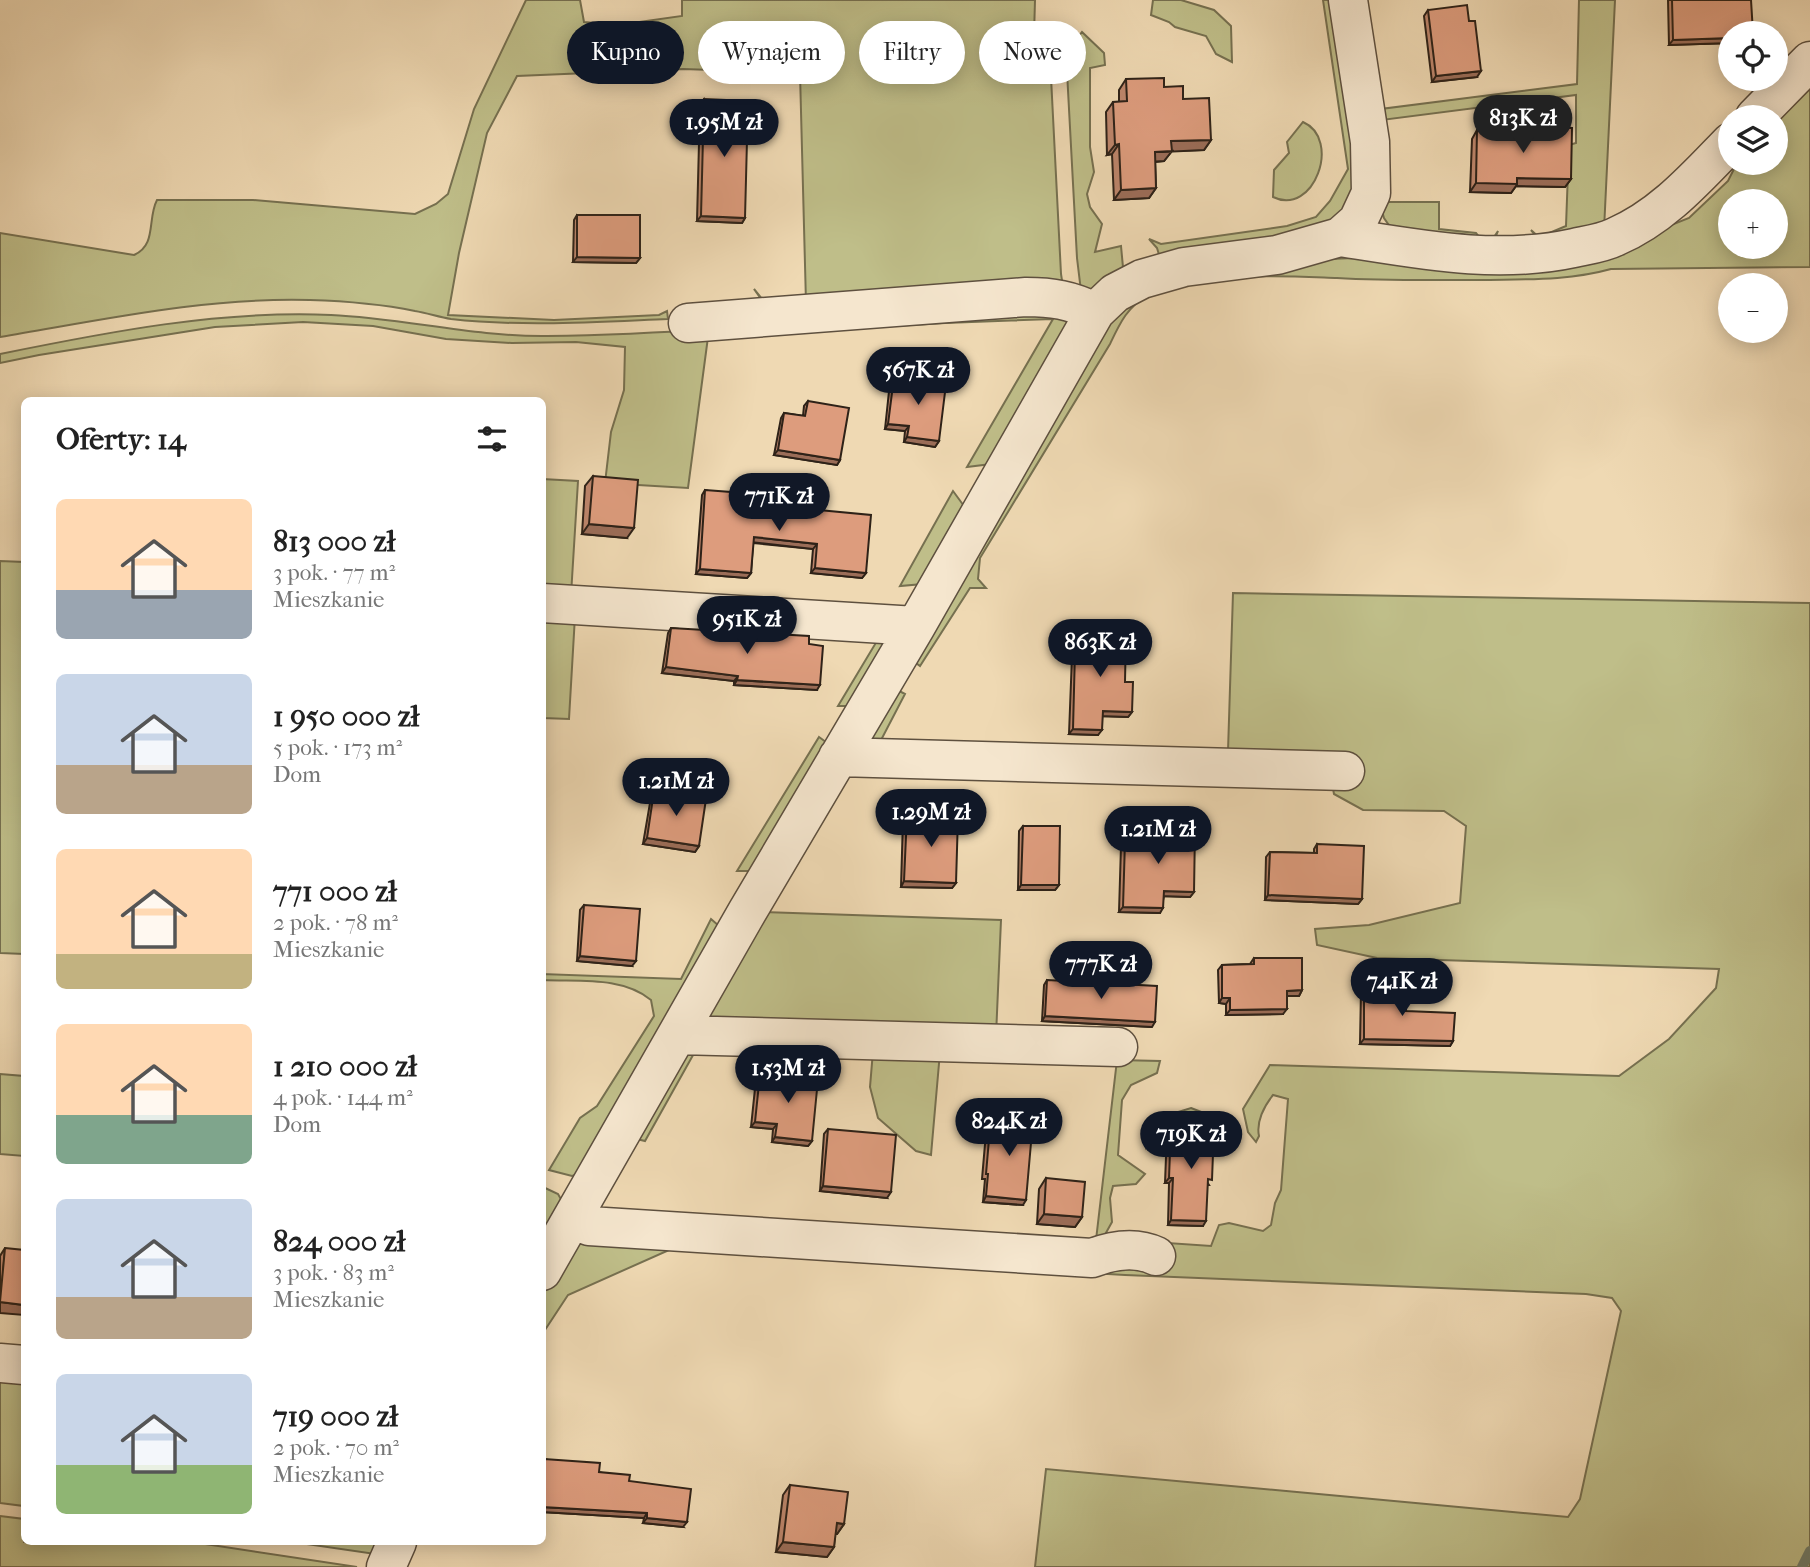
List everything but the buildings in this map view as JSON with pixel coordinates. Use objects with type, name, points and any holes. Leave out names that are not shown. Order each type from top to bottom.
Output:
[{"type":"street","points":[[546,1264],[1095,312],[1115,293],[1142,279],[1184,267],[1277,255],[1340,237],[1358,221],[1371,193],[1370,142],[1348,0]]},
{"type":"street","points":[[1767,105],[1810,61]]},
{"type":"street","points":[[1340,237],[1420,251],[1476,256],[1518,256],[1593,244],[1615,237],[1648,219],[1682,192],[1718,155]]},
{"type":"street","points":[[688,323],[1026,297],[1055,297],[1076,302],[1095,312]]},
{"type":"street","points":[[546,603],[916,626]]},
{"type":"street","points":[[838,757],[1345,771]]},
{"type":"street","points":[[678,1035],[1118,1047]]},
{"type":"street","points":[[572,1219],[589,1226],[1092,1258],[1113,1250],[1145,1251],[1156,1256]]},
{"type":"street","points":[[0,1363],[21,1365]]},
{"type":"street","points":[[386,1567],[396,1545]]},
{"type":"shaded area","points":[[526,0],[580,0],[584,21],[567,21],[567,74],[517,76],[487,133],[459,253],[448,315],[554,320],[659,315],[667,311],[668,319],[505,323],[451,319],[362,303],[271,300],[154,311],[0,337],[0,233],[134,255],[141,251],[149,238],[157,200],[253,200],[415,214],[436,204],[448,194],[474,109]]},
{"type":"shaded area","points":[[682,0],[1035,0],[1034,21],[979,21],[979,84],[1051,84],[1064,293],[768,309],[754,289],[767,305],[806,303],[800,84],[845,84],[845,21],[698,21],[698,70],[684,69],[684,21],[646,21],[682,16]]},
{"type":"shaded area","points":[[1153,0],[1181,0],[1214,10],[1231,26],[1232,62],[1216,54],[1206,36],[1175,27],[1151,15]]},
{"type":"shaded area","points":[[1323,0],[1340,0],[1357,130],[1351,200],[1327,228],[1160,258],[1157,248],[1149,239],[1161,244],[1287,226],[1316,217],[1330,201],[1348,169]]},
{"type":"shaded area","points":[[1579,0],[1615,0],[1604,230],[1544,246],[1531,230],[1542,240],[1549,233],[1566,226],[1569,145],[1576,143],[1576,95],[1381,120],[1381,109],[1577,84]]},
{"type":"shaded area","points":[[1086,36],[1104,53],[1105,65],[1090,68],[1090,147],[1094,172],[1087,194],[1090,207],[1102,224],[1095,252],[1121,246],[1124,278],[1103,292],[1081,291],[1068,84],[1086,84]]},
{"type":"shaded area","points":[[1810,73],[1810,267],[1611,269],[1562,277],[1513,280],[1241,277],[1192,282],[1141,300],[1121,323],[980,558],[978,579],[986,588],[970,588],[920,666],[912,660],[1107,315],[1129,295],[1157,283],[1185,277],[1330,259],[1377,257],[1491,264],[1542,264],[1596,252],[1638,233],[1649,234],[1689,218],[1718,190],[1718,259],[1788,259],[1788,189],[1720,189],[1731,175],[1788,175],[1788,105],[1779,105]]},
{"type":"shaded area","points":[[1381,120],[1389,202],[1439,202],[1439,229],[1476,233],[1484,243],[1490,243],[1498,231],[1492,246],[1393,231],[1381,208]]},
{"type":"shaded area","points":[[1303,122],[1315,131],[1321,144],[1318,173],[1311,187],[1300,196],[1288,200],[1273,197],[1274,170],[1289,153],[1287,142]]},
{"type":"shaded area","points":[[1018,305],[1073,315],[991,464],[967,467],[1053,319],[708,337],[688,488],[605,483],[611,432],[624,390],[625,347],[576,342],[512,343],[446,339],[373,326],[303,322],[215,327],[0,363],[0,354],[82,338],[164,324],[248,316],[331,315],[493,334],[547,336],[724,328]]},
{"type":"shaded area","points":[[546,479],[578,481],[571,595],[546,593]]},
{"type":"shaded area","points":[[953,491],[964,506],[923,584],[900,586]]},
{"type":"shaded area","points":[[0,561],[21,562],[21,954],[0,953]]},
{"type":"shaded area","points":[[1233,593],[1810,603],[1810,1567],[1035,1567],[1046,1469],[1568,1517],[1580,1499],[1621,1311],[1612,1298],[1586,1294],[1125,1275],[680,1249],[669,1250],[568,1295],[546,1328],[546,1286],[573,1237],[580,1234],[1106,1266],[1115,1261],[1129,1259],[1163,1267],[1167,1260],[1168,1243],[1211,1246],[1219,1225],[1229,1223],[1263,1231],[1271,1225],[1275,1203],[1281,1190],[1288,1099],[1273,1095],[1270,1099],[1260,1120],[1256,1142],[1248,1132],[1243,1109],[1270,1065],[1619,1076],[1669,1039],[1716,988],[1719,969],[1377,958],[1317,945],[1315,929],[1369,925],[1460,903],[1466,826],[1444,811],[1363,810],[1334,794],[1332,783],[1306,782],[1304,776],[1313,765],[1305,760],[877,749],[858,738],[892,687],[905,694],[880,742],[1228,751]]},
{"type":"shaded area","points":[[546,613],[763,628],[575,616],[569,719],[546,718]]},
{"type":"shaded area","points":[[880,636],[888,637],[853,706],[838,706]]},
{"type":"shaded area","points":[[819,737],[830,745],[752,871],[737,871]]},
{"type":"shaded area","points":[[763,912],[1001,920],[996,1036],[700,1022]]},
{"type":"shaded area","points":[[711,919],[719,926],[584,1172],[572,1176],[549,1170],[580,1118],[597,1106],[654,1016],[651,1000],[627,987],[599,982],[546,980],[546,974],[681,979]]},
{"type":"shaded area","points":[[682,1048],[697,1048],[645,1141],[633,1138]]},
{"type":"shaded area","points":[[873,1051],[940,1052],[931,1155],[916,1151],[878,1118],[870,1087]]},
{"type":"shaded area","points":[[1117,1060],[1160,1061],[1157,1073],[1131,1085],[1122,1100],[1118,1155],[1145,1174],[1136,1184],[1113,1186],[1110,1198],[1112,1222],[1102,1240],[1096,1240]]},
{"type":"shaded area","points":[[0,1074],[21,1076],[21,1156],[0,1154]]},
{"type":"shaded area","points":[[1191,1108],[1209,1115],[1208,1128],[1162,1127],[1146,1148],[1145,1132],[1160,1113],[1175,1113]]},
{"type":"shaded area","points":[[546,1188],[558,1194],[562,1201],[546,1230]]},
{"type":"shaded area","points":[[0,1375],[21,1376],[21,1506],[0,1503]]},
{"type":"shaded area","points":[[0,1516],[21,1519],[21,1545],[212,1545],[357,1567],[0,1567]]},
{"type":"shaded area","points":[[314,1545],[382,1545],[375,1554]]},
{"type":"waterway","points":[[1802,1567],[1810,1551]]}]
